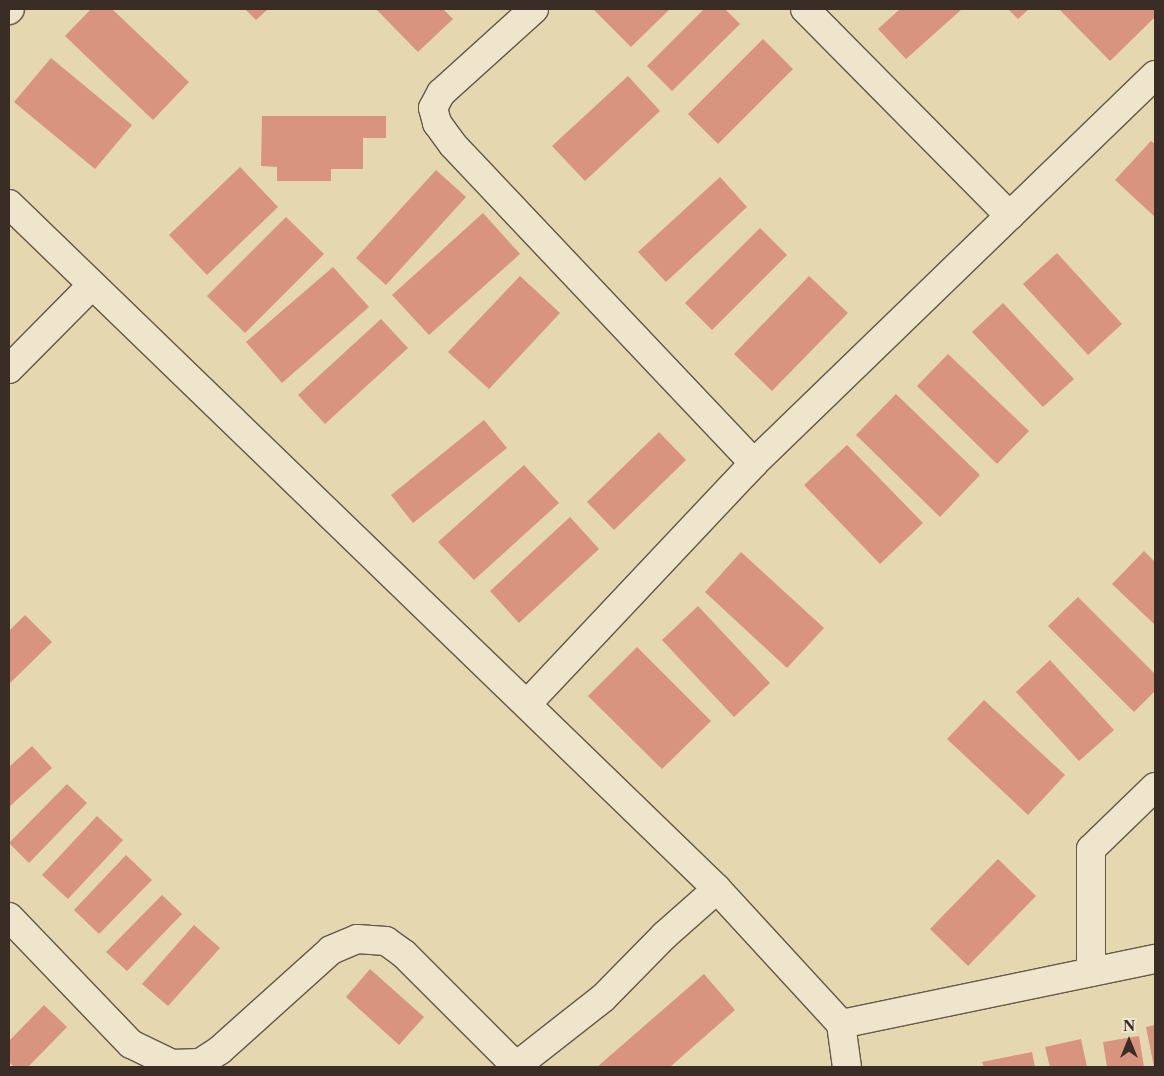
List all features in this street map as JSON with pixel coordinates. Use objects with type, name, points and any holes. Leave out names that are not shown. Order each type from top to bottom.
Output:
[{"type":"street","points":[[534,9],[441,93],[433,108],[437,123],[460,152],[754,463]]},
{"type":"street","points":[[805,9],[1010,216]]},
{"type":"street","points":[[527,704],[754,463],[1155,75]]},
{"type":"street","points":[[9,204],[91,286],[717,889],[841,1024],[847,1067]]},
{"type":"street","points":[[9,368],[91,286]]},
{"type":"street","points":[[1091,972],[1091,849],[1155,787]]},
{"type":"street","points":[[9,917],[131,1044],[172,1064],[200,1063],[220,1050],[331,950],[357,939],[386,941],[404,954],[516,1067],[603,998],[665,935],[717,889]]},
{"type":"street","points":[[841,1024],[1155,960]]},
{"type":"building","points":[[91,9],[112,9],[189,82],[153,120],[65,36]]},
{"type":"building","points":[[245,9],[268,9],[256,20]]},
{"type":"building","points":[[376,9],[443,9],[453,19],[418,52]]},
{"type":"building","points":[[593,9],[670,9],[631,47]]},
{"type":"building","points":[[704,9],[725,9],[740,24],[672,91],[647,66]]},
{"type":"building","points":[[900,9],[962,9],[906,59],[878,29]]},
{"type":"building","points":[[1008,9],[1029,9],[1018,19]]},
{"type":"building","points":[[1059,9],[1155,9],[1155,17],[1110,61]]},
{"type":"building","points":[[763,39],[793,69],[718,144],[688,114]]},
{"type":"building","points":[[51,58],[132,125],[95,169],[14,102]]},
{"type":"building","points":[[628,76],[660,111],[585,181],[552,146]]},
{"type":"building","points":[[262,116],[386,116],[386,138],[363,138],[363,169],[331,169],[331,181],[277,181],[277,167],[261,166]]},
{"type":"building","points":[[1151,141],[1155,144],[1155,217],[1115,180]]},
{"type":"building","points":[[240,167],[278,207],[207,275],[169,235]]},
{"type":"building","points":[[436,170],[466,197],[386,285],[356,258]]},
{"type":"building","points":[[720,177],[747,207],[666,282],[638,252]]},
{"type":"building","points":[[483,213],[520,254],[429,335],[392,295]]},
{"type":"building","points":[[286,217],[324,254],[245,333],[207,296]]},
{"type":"building","points":[[760,228],[787,255],[712,330],[685,303]]},
{"type":"building","points":[[1057,253],[1122,324],[1088,355],[1023,284]]},
{"type":"building","points":[[333,267],[369,307],[282,383],[246,342]]},
{"type":"building","points":[[520,276],[560,313],[489,389],[448,352]]},
{"type":"building","points":[[809,276],[848,313],[772,391],[734,354]]},
{"type":"building","points":[[1003,303],[1074,379],[1043,407],[972,332]]},
{"type":"building","points":[[381,319],[408,348],[325,424],[298,395]]},
{"type":"building","points":[[948,354],[1029,431],[997,464],[917,386]]},
{"type":"building","points":[[896,394],[980,475],[940,517],[856,435]]},
{"type":"building","points":[[484,420],[507,448],[413,523],[391,495]]},
{"type":"building","points":[[659,432],[686,460],[614,530],[587,502]]},
{"type":"building","points":[[847,445],[923,523],[880,564],[804,485]]},
{"type":"building","points":[[524,465],[559,503],[474,580],[438,542]]},
{"type":"building","points":[[570,517],[599,549],[519,623],[490,591]]},
{"type":"building","points":[[1144,551],[1155,562],[1155,625],[1112,584]]},
{"type":"building","points":[[741,552],[824,628],[787,668],[705,592]]},
{"type":"building","points":[[1078,597],[1155,674],[1155,691],[1134,712],[1048,626]]},
{"type":"building","points":[[698,606],[770,683],[734,717],[662,640]]},
{"type":"building","points":[[25,615],[52,642],[9,684],[9,631]]},
{"type":"building","points":[[637,647],[711,721],[662,769],[588,696]]},
{"type":"building","points":[[1050,660],[1114,730],[1079,761],[1016,692]]},
{"type":"building","points":[[984,700],[1065,775],[1028,815],[947,739]]},
{"type":"building","points":[[32,746],[52,768],[9,807],[9,767]]},
{"type":"building","points":[[67,784],[87,803],[29,863],[9,843]]},
{"type":"building","points":[[97,816],[123,840],[68,899],[42,875]]},
{"type":"building","points":[[126,855],[152,880],[99,934],[74,910]]},
{"type":"building","points":[[998,859],[1036,896],[968,966],[930,929]]},
{"type":"building","points":[[162,895],[182,914],[127,971],[106,952]]},
{"type":"building","points":[[194,925],[220,948],[168,1006],[142,984]]},
{"type":"building","points":[[370,969],[424,1017],[399,1045],[346,997]]},
{"type":"building","points":[[704,974],[735,1010],[670,1067],[597,1067]]},
{"type":"building","points":[[44,1005],[67,1027],[28,1067],[14,1067],[9,1062],[9,1041]]},
{"type":"building","points":[[1155,1025],[1155,1067],[1154,1067],[1146,1027]]},
{"type":"building","points":[[1139,1036],[1144,1067],[1107,1067],[1103,1042]]},
{"type":"building","points":[[1081,1039],[1087,1067],[1050,1067],[1045,1047]]},
{"type":"building","points":[[1032,1052],[1035,1067],[984,1067],[982,1062]]}]
